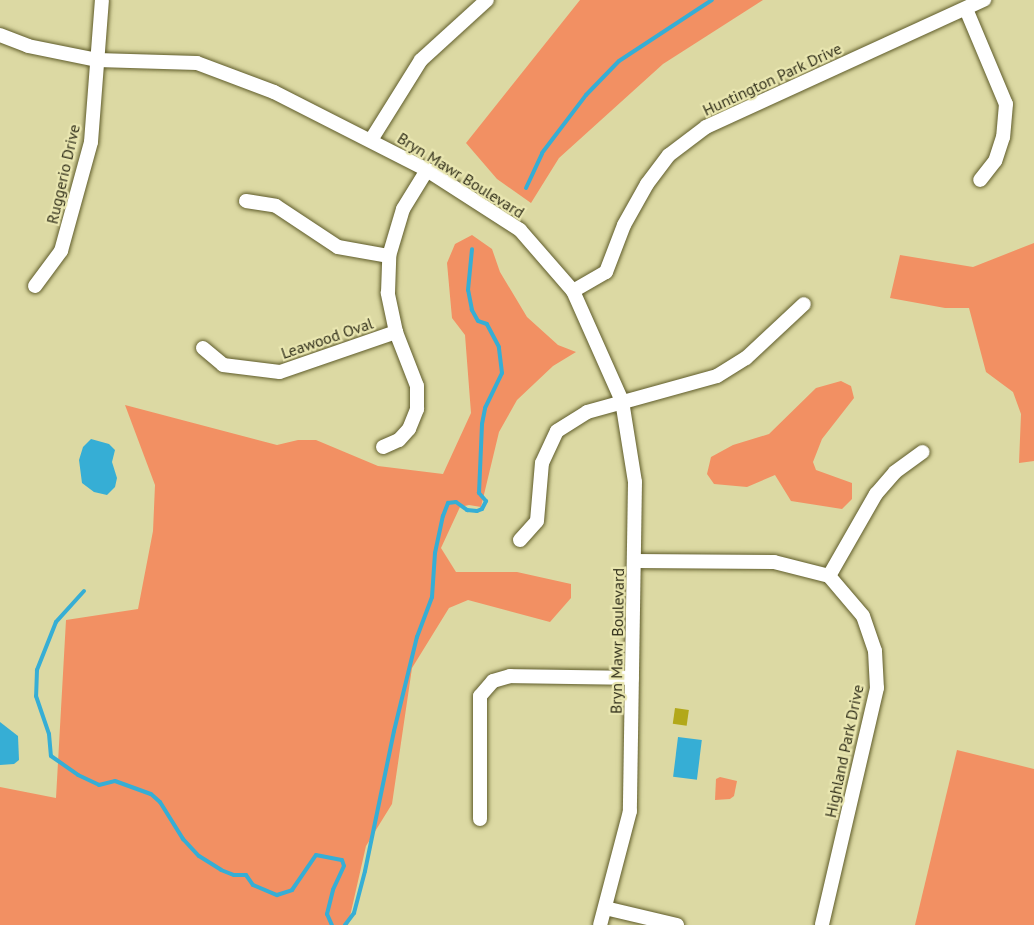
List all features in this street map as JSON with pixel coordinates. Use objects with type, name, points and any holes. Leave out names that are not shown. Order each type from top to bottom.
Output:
[{"type":"street","name":"Ruggerio Drive","points":[[35,286],[61,251],[91,142],[102,0]]},
{"type":"street","points":[[371,140],[422,60],[487,0]]},
{"type":"street","name":"Huntington Park Drive","points":[[573,291],[606,272],[624,225],[647,184],[669,154],[706,127],[984,0]]},
{"type":"street","points":[[966,9],[1006,104],[1003,137],[994,161],[980,180]]},
{"type":"street","name":"Bryn Mawr Boulevard","points":[[0,35],[28,45],[97,60],[197,63],[274,92],[426,170],[520,230],[573,291],[622,401],[635,482],[630,811],[600,925]]},
{"type":"street","points":[[383,447],[399,440],[409,429],[417,409],[417,386],[396,333],[388,293],[389,256],[403,209],[426,170]]},
{"type":"street","points":[[246,201],[276,206],[338,247],[389,256]]},
{"type":"street","points":[[520,540],[537,521],[542,463],[556,431],[587,412],[717,376],[746,358],[804,304]]},
{"type":"street","name":"Leawood Oval","points":[[203,348],[223,365],[280,372],[396,333]]},
{"type":"street","points":[[634,561],[774,562],[829,576],[876,494],[895,472],[923,452]]},
{"type":"street","name":"Highland Park Drive","points":[[822,925],[877,688],[875,651],[863,616],[829,576]]},
{"type":"street","points":[[480,819],[480,696],[493,681],[510,676],[632,678]]},
{"type":"street","points":[[605,908],[677,925]]},
{"type":"shaded area","points":[[580,0],[763,0],[663,64],[559,158],[531,203],[497,179],[466,143]]},
{"type":"shaded area","points":[[472,235],[492,249],[500,272],[527,317],[558,345],[576,352],[553,366],[517,400],[499,432],[481,507],[469,505],[460,507],[441,548],[456,572],[517,572],[571,584],[571,598],[550,622],[468,600],[449,608],[412,668],[392,804],[366,846],[348,925],[0,925],[0,787],[56,798],[66,620],[138,609],[153,531],[155,485],[125,405],[277,445],[298,440],[316,440],[378,466],[443,474],[471,413],[465,335],[452,318],[447,263],[455,244]]},
{"type":"shaded area","points":[[1034,243],[1034,461],[1019,463],[1021,414],[1013,392],[986,372],[969,308],[945,308],[890,298],[900,255],[973,267]]},
{"type":"shaded area","points":[[841,381],[851,386],[854,398],[822,439],[813,462],[816,470],[852,483],[852,499],[842,509],[791,501],[775,475],[747,487],[714,484],[707,474],[711,457],[733,445],[769,434],[816,388]]},
{"type":"shaded area","points":[[957,750],[1034,769],[1034,925],[915,925]]},
{"type":"shaded area","points":[[720,777],[737,781],[734,796],[730,799],[715,800],[716,779]]},
{"type":"water","points":[[91,439],[109,444],[115,450],[112,462],[117,478],[115,487],[107,495],[94,492],[82,483],[79,460],[83,447]]},
{"type":"water","points":[[0,722],[18,736],[19,760],[14,764],[0,765]]},
{"type":"water","points":[[678,737],[702,740],[697,780],[673,777]]},
{"type":"building","points":[[675,708],[689,710],[687,726],[673,724]]},
{"type":"waterway","points":[[526,188],[542,153],[586,95],[619,61],[712,0]]},
{"type":"waterway","points":[[345,925],[354,913],[417,637],[432,597],[435,553],[443,516],[448,503],[456,502],[467,510],[477,511],[482,509],[486,501],[479,493],[482,424],[485,408],[502,373],[499,347],[487,324],[478,321],[472,310],[468,290],[472,249]]},
{"type":"waterway","points":[[84,591],[56,622],[37,670],[36,696],[49,734],[51,756],[78,775],[99,785],[115,781],[151,794],[160,802],[183,839],[199,856],[221,870],[234,875],[246,875],[253,885],[277,895],[292,890],[316,855],[342,860],[344,866],[333,890],[327,914],[332,925]]}]
